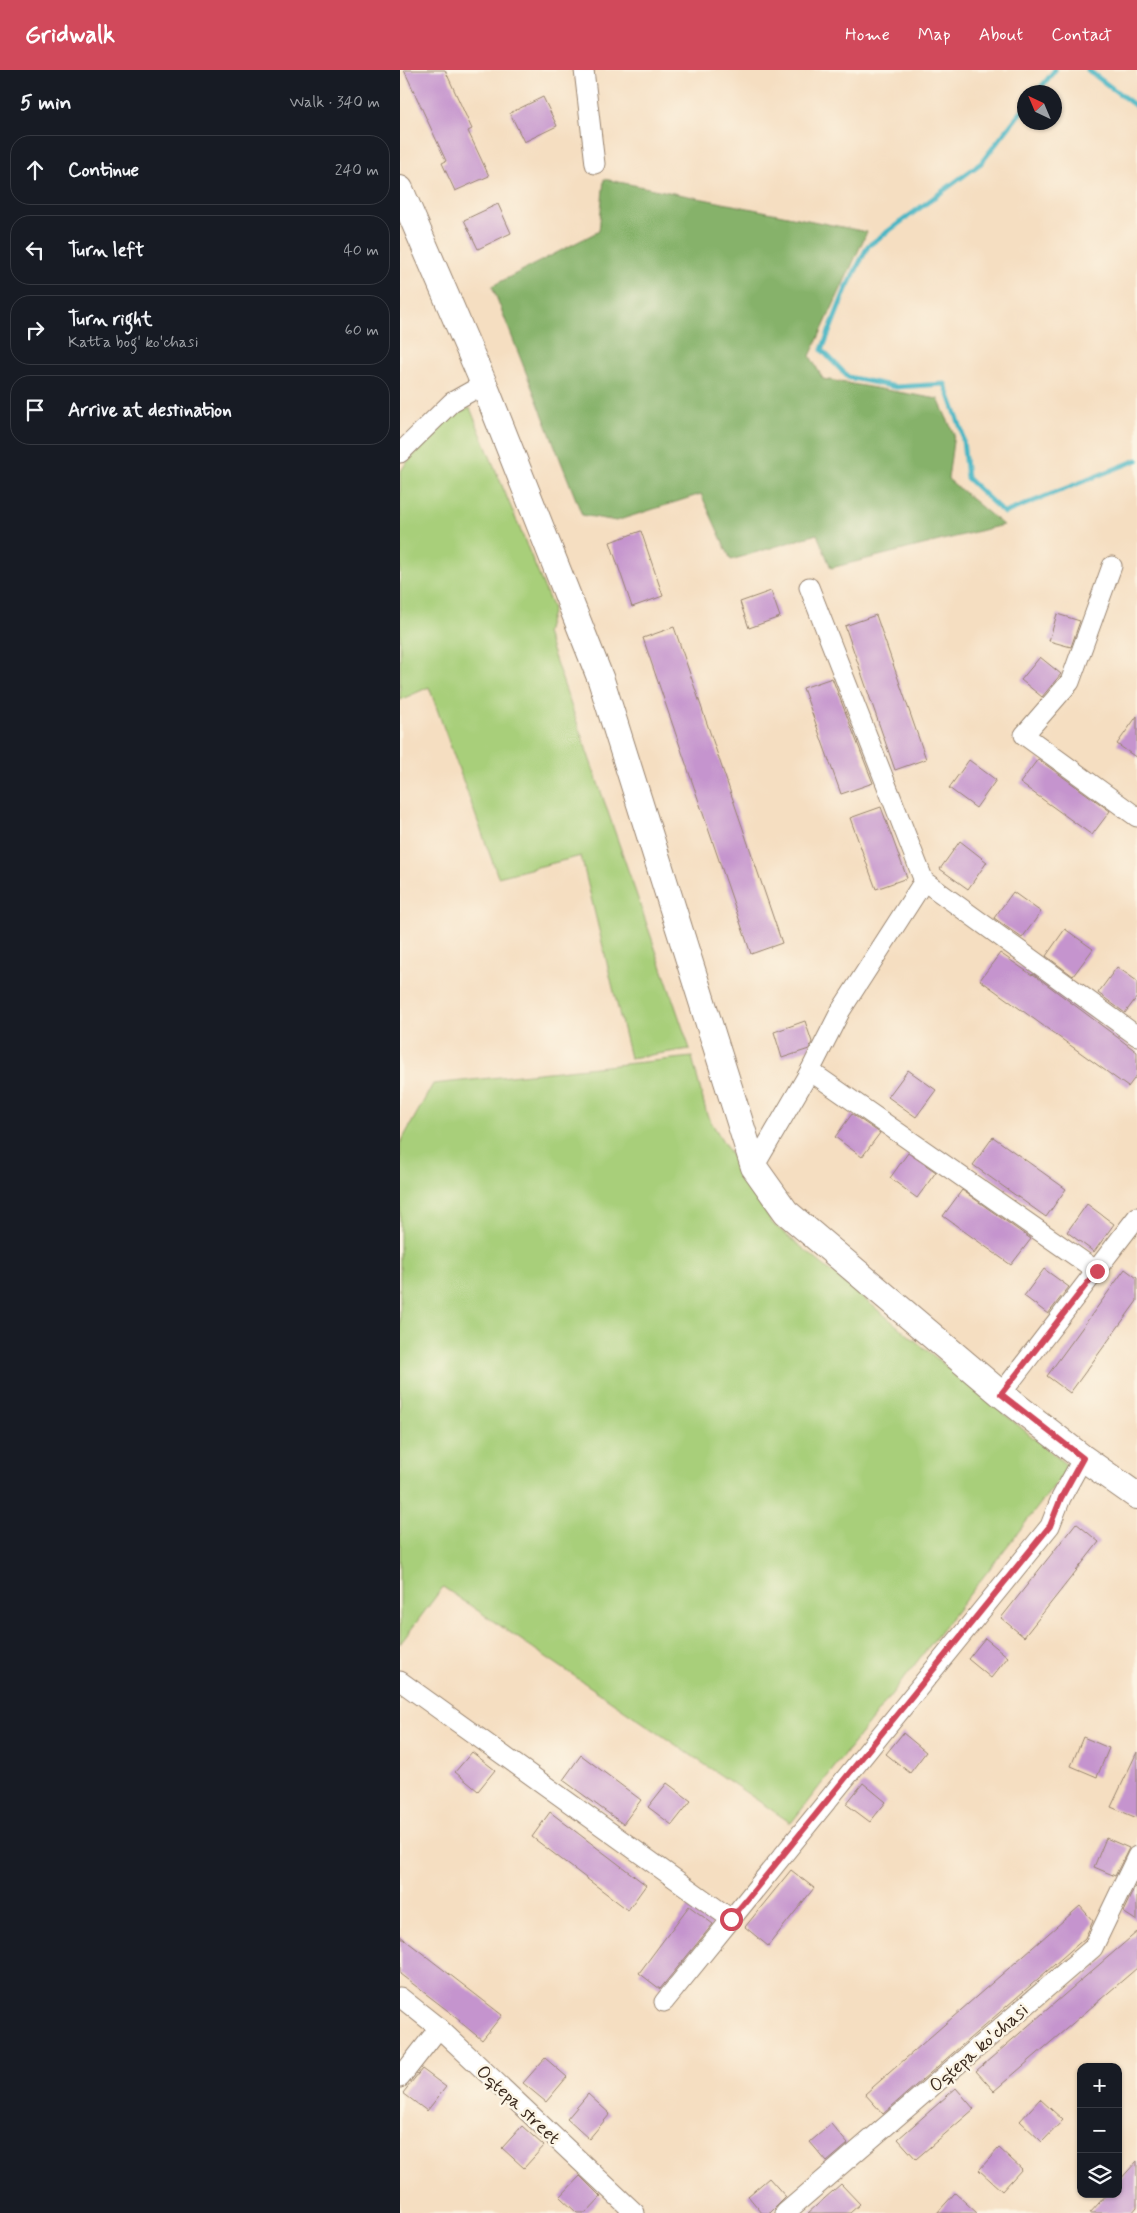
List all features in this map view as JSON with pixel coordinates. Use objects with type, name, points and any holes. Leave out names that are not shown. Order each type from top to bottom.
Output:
[{"type":"main road","points":[[400,189],[484,384],[601,680],[754,1167],[786,1212],[1001,1394],[1083,1458],[1137,1496]]},
{"type":"street","points":[[584,70],[595,164]]},
{"type":"street","points":[[400,453],[452,402],[484,384]]},
{"type":"street","points":[[1112,566],[1070,682],[1024,735],[1137,817]]},
{"type":"street","points":[[809,588],[924,882],[1137,1036]]},
{"type":"street","points":[[754,1167],[810,1071],[841,1010],[924,882]]},
{"type":"street","points":[[810,1071],[1097,1271]]},
{"type":"street","points":[[1001,1394],[1137,1217]]},
{"type":"street","points":[[664,2002],[1050,1526],[1061,1498],[1083,1458]]},
{"type":"street","points":[[400,1681],[731,1919]]},
{"type":"street","name":"Oqtepa ko'chasi","points":[[785,2213],[1093,1948],[1137,1856]]},
{"type":"street","name":"Oqtepa street","points":[[400,1997],[439,2028],[635,2213]]},
{"type":"street","points":[[400,2078],[439,2028]]},
{"type":"green space","points":[[604,179],[867,232],[810,356],[823,379],[938,399],[954,434],[948,479],[1003,525],[831,568],[817,534],[731,560],[701,494],[616,521],[582,515],[492,286],[599,231]]},
{"type":"green space","points":[[470,408],[553,609],[546,633],[690,1049],[630,1058],[581,856],[498,877],[429,687],[400,700],[400,472],[407,462],[452,415]]},
{"type":"green space","points":[[692,1057],[707,1115],[772,1223],[1069,1467],[791,1823],[443,1587],[400,1644],[400,1144],[433,1084]]},
{"type":"building","points":[[404,70],[445,70],[472,129],[468,131],[489,176],[455,191],[442,163],[446,161]]},
{"type":"building","points":[[543,97],[557,126],[524,142],[510,113]]},
{"type":"building","points":[[498,204],[511,233],[478,249],[464,220]]},
{"type":"building","points":[[641,531],[663,596],[632,607],[610,542]]},
{"type":"building","points":[[771,591],[780,617],[749,628],[740,602]]},
{"type":"building","points":[[1057,614],[1080,621],[1071,647],[1049,641]]},
{"type":"building","points":[[876,615],[926,759],[895,770],[845,626]]},
{"type":"building","points":[[674,627],[782,943],[751,954],[643,638]]},
{"type":"building","points":[[1040,657],[1061,674],[1042,697],[1021,680]]},
{"type":"building","points":[[832,678],[873,783],[841,794],[803,688]]},
{"type":"building","points":[[1137,716],[1137,758],[1117,744]]},
{"type":"building","points":[[1038,759],[1110,811],[1092,835],[1020,783]]},
{"type":"building","points":[[969,760],[996,780],[976,808],[949,788]]},
{"type":"building","points":[[881,807],[907,878],[876,889],[850,818]]},
{"type":"building","points":[[960,841],[987,862],[968,889],[940,869]]},
{"type":"building","points":[[1013,892],[1041,912],[1022,938],[994,918]]},
{"type":"building","points":[[1065,929],[1093,949],[1073,976],[1046,956]]},
{"type":"building","points":[[1000,953],[1033,974],[1137,1052],[1137,1075],[1128,1087],[980,980]]},
{"type":"building","points":[[1117,967],[1137,981],[1137,997],[1125,1013],[1098,993]]},
{"type":"building","points":[[805,1021],[812,1042],[809,1049],[782,1058],[774,1032]]},
{"type":"building","points":[[908,1070],[936,1090],[916,1117],[888,1097]]},
{"type":"building","points":[[852,1114],[880,1133],[862,1157],[835,1137]]},
{"type":"building","points":[[993,1137],[1066,1189],[1046,1217],[973,1165]]},
{"type":"building","points":[[908,1153],[936,1172],[917,1198],[890,1178]]},
{"type":"building","points":[[962,1190],[1031,1239],[1011,1265],[943,1216]]},
{"type":"building","points":[[1087,1204],[1114,1224],[1094,1252],[1067,1232]]},
{"type":"building","points":[[1044,1269],[1069,1287],[1048,1314],[1024,1296]]},
{"type":"building","points":[[1125,1269],[1137,1278],[1137,1301],[1070,1393],[1047,1376]]},
{"type":"building","points":[[1076,1523],[1099,1542],[1024,1637],[1001,1618]]},
{"type":"building","points":[[985,1638],[1008,1657],[991,1678],[968,1659]]},
{"type":"building","points":[[903,1733],[926,1752],[910,1773],[886,1754]]},
{"type":"building","points":[[1083,1737],[1109,1748],[1097,1777],[1071,1766]]},
{"type":"building","points":[[472,1752],[495,1770],[478,1791],[455,1772]]},
{"type":"building","points":[[1137,1752],[1137,1818],[1111,1807]]},
{"type":"building","points":[[581,1755],[641,1800],[623,1824],[563,1780]]},
{"type":"building","points":[[667,1783],[691,1801],[672,1825],[648,1807]]},
{"type":"building","points":[[863,1783],[886,1802],[870,1822],[846,1804]]},
{"type":"building","points":[[550,1812],[646,1885],[628,1910],[532,1837]]},
{"type":"building","points":[[1106,1838],[1129,1848],[1115,1876],[1094,1867]]},
{"type":"building","points":[[791,1870],[814,1888],[768,1946],[745,1927]]},
{"type":"building","points":[[1137,1882],[1137,1921],[1123,1912]]},
{"type":"building","points":[[689,1906],[713,1924],[660,1989],[639,1973]]},
{"type":"building","points":[[1080,1906],[1093,1921],[1085,1938],[883,2114],[865,2094]]},
{"type":"building","points":[[1137,1932],[1137,1968],[994,2091],[976,2071]]},
{"type":"building","points":[[400,1936],[502,2015],[482,2040],[460,2020],[400,1974]]},
{"type":"building","points":[[545,2058],[567,2077],[546,2102],[523,2083]]},
{"type":"building","points":[[422,2069],[446,2087],[427,2111],[403,2093]]},
{"type":"building","points":[[956,2088],[974,2109],[916,2159],[898,2139]]},
{"type":"building","points":[[588,2094],[610,2114],[589,2139],[567,2119]]},
{"type":"building","points":[[1040,2099],[1063,2120],[1042,2142],[1020,2121]]},
{"type":"building","points":[[831,2124],[848,2144],[827,2162],[810,2142]]},
{"type":"building","points":[[522,2126],[544,2146],[524,2168],[502,2148]]},
{"type":"building","points":[[999,2148],[1022,2169],[1002,2191],[979,2170]]},
{"type":"building","points":[[1137,2161],[1137,2207],[1132,2213],[1090,2213],[1103,2198],[1122,2198],[1122,2178]]},
{"type":"building","points":[[580,2176],[601,2197],[586,2213],[577,2213],[560,2197]]},
{"type":"building","points":[[769,2178],[786,2197],[770,2213],[762,2213],[748,2196]]},
{"type":"building","points":[[841,2184],[860,2204],[850,2213],[808,2213]]},
{"type":"building","points":[[955,2193],[977,2213],[937,2213]]},
{"type":"waterway","points":[[1043,85],[1055,70]]},
{"type":"waterway","points":[[1088,70],[1137,107]]},
{"type":"waterway","points":[[1017,117],[981,163],[868,246],[846,289],[822,350],[848,377],[896,387],[945,384],[962,431],[967,478],[1004,513],[1137,460]]},
{"type":"route","points":[[731,1919],[1050,1526],[1061,1498],[1083,1458],[1001,1394],[1097,1271]]}]
